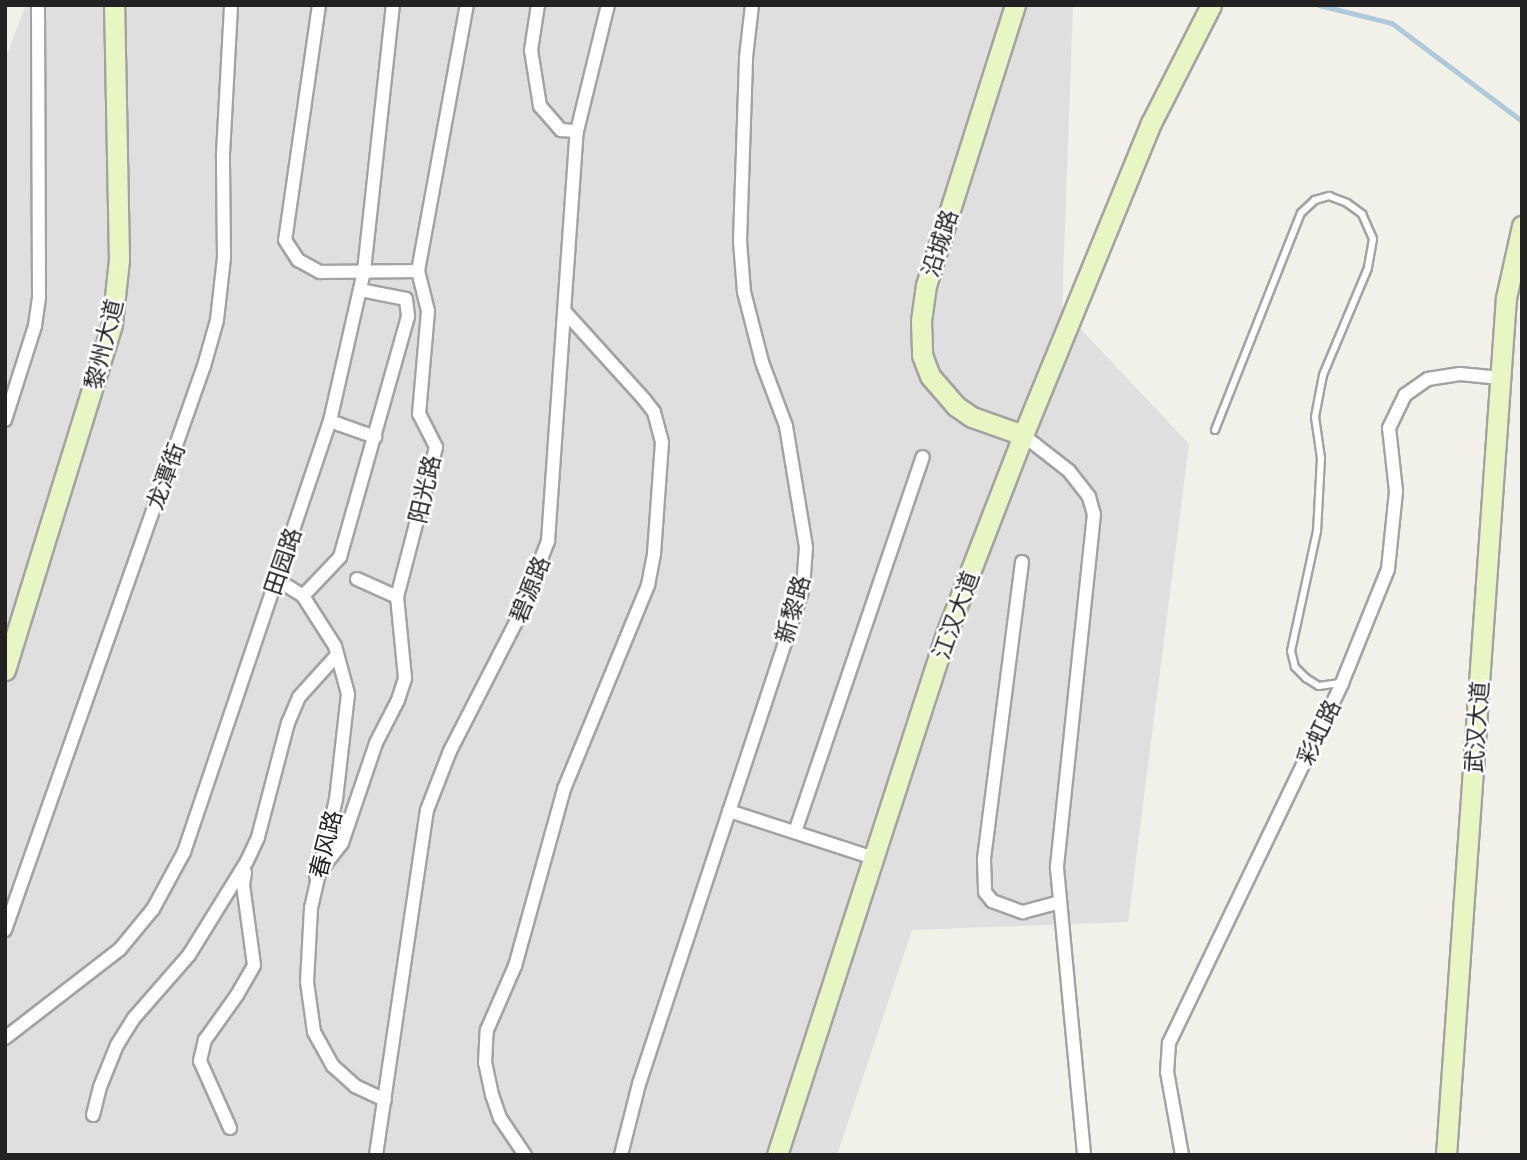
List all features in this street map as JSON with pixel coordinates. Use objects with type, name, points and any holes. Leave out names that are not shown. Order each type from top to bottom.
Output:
[{"type":"main road","name":"黎州大道","points":[[5,670],[112,324],[119,260],[114,5]]},
{"type":"main road","name":"沿城路","points":[[1016,5],[926,285],[921,321],[922,355],[930,376],[956,406],[972,417],[1023,435]]},
{"type":"main road","name":"江汉大道","points":[[776,1155],[946,634],[1023,435],[1151,123],[1211,5]]},
{"type":"main road","name":"武汉大道","points":[[1446,1155],[1506,298],[1522,226]]},
{"type":"street","points":[[5,420],[35,326],[39,297],[38,5]]},
{"type":"street","name":"龙潭街","points":[[5,930],[204,366],[217,320],[224,258],[223,154],[231,5]]},
{"type":"street","points":[[319,5],[285,240],[298,260],[320,272],[418,271]]},
{"type":"street","name":"田园路","points":[[5,1038],[120,949],[153,909],[170,883],[184,852],[330,421],[364,271],[393,5]]},
{"type":"street","name":"阳光路","points":[[316,876],[342,843],[376,743],[398,700],[405,678],[397,597],[436,447],[419,414],[428,312],[418,271],[467,5]]},
{"type":"street","points":[[538,5],[531,50],[540,106],[561,130],[577,131]]},
{"type":"street","name":"碧源路","points":[[376,1155],[427,810],[450,751],[518,618],[548,541],[577,131],[608,5]]},
{"type":"street","name":"新黎路","points":[[621,1155],[639,1084],[803,588],[806,547],[786,426],[762,362],[744,292],[740,241],[746,57],[752,5]]},
{"type":"street","points":[[303,596],[340,557],[408,316],[406,299],[360,290]]},
{"type":"street","points":[[526,1155],[500,1118],[492,1095],[485,1063],[487,1030],[515,965],[564,789],[648,585],[654,554],[662,442],[654,412],[566,313]]},
{"type":"street","name":"彩虹路","points":[[1182,1155],[1167,1072],[1169,1043],[1342,683],[1388,569],[1396,491],[1389,428],[1405,396],[1428,379],[1460,374],[1500,378]]},
{"type":"street","points":[[330,421],[375,437]]},
{"type":"street","points":[[1023,435],[1069,471],[1088,497],[1094,514],[1057,868],[1084,1155]]},
{"type":"street","points":[[795,832],[923,457]]},
{"type":"street","points":[[1022,562],[984,860],[985,892],[992,901],[1023,912],[1060,902]]},
{"type":"street","name":"春风路","points":[[276,579],[303,596],[337,655],[348,694],[336,799],[316,876],[311,908],[307,982],[314,1032],[333,1066],[355,1086],[385,1100]]},
{"type":"street","points":[[357,579],[397,597]]},
{"type":"street","points":[[93,1115],[100,1087],[117,1045],[134,1018],[189,955],[247,861],[265,816],[288,723],[299,697],[337,655]]},
{"type":"street","points":[[729,811],[874,858]]},
{"type":"street","points":[[230,1128],[200,1061],[205,1040],[237,995],[254,965],[243,885],[247,861]]},
{"type":"lane","points":[[1215,430],[1301,213],[1315,201],[1329,196],[1347,203],[1362,214],[1373,239],[1368,268],[1321,386],[1315,417],[1321,458],[1317,531],[1291,651],[1295,667],[1306,678],[1319,686],[1342,683]]},
{"type":"shaded area","points":[[26,5],[1073,5],[1062,309],[1189,444],[1128,922],[912,930],[837,1155],[5,1155],[5,60]]},
{"type":"waterway","points":[[1319,5],[1392,23],[1522,121]]}]
